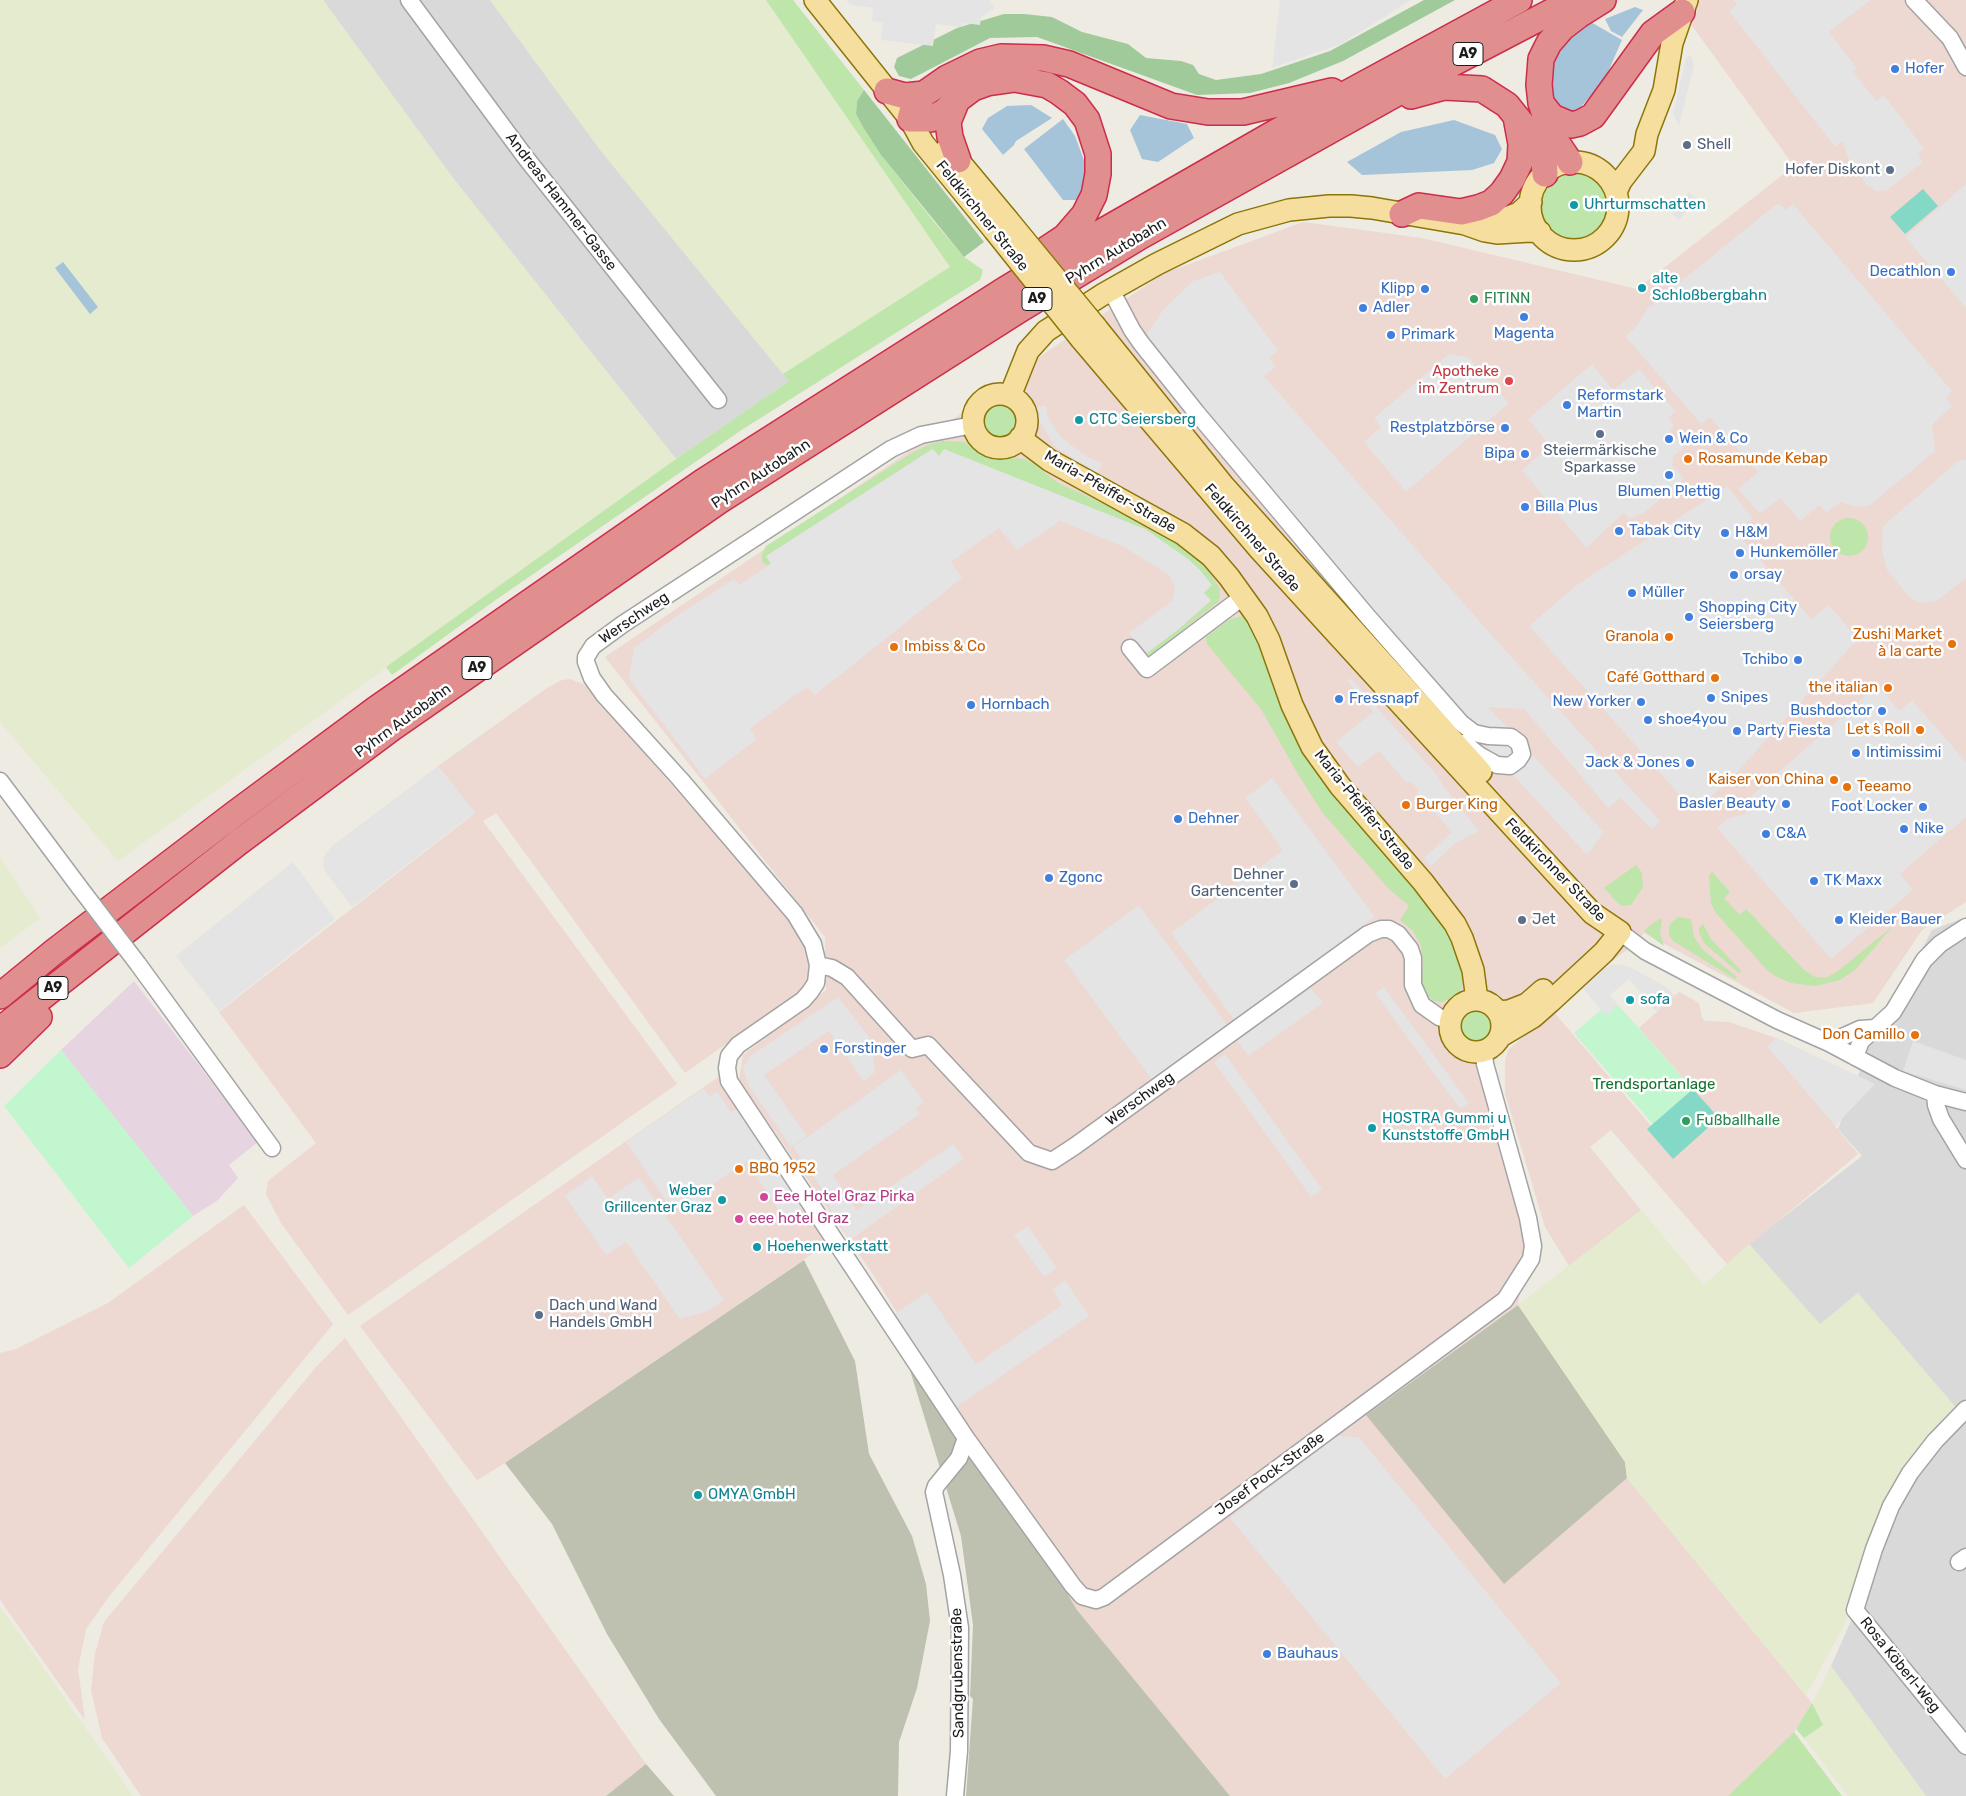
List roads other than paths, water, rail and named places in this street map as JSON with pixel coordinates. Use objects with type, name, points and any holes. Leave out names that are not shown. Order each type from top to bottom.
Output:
[{"type":"highway","name":"Pyhrn Autobahn","points":[[0,996],[55,951],[225,821],[409,685],[704,481],[1072,249],[1366,82],[1519,0]]},
{"type":"highway","name":"Pyhrn Autobahn","points":[[0,1030],[247,836],[392,728],[719,501],[1139,236],[1363,111],[1574,0]]},
{"type":"highway","points":[[1570,162],[1551,134],[1541,103],[1539,72],[1541,58],[1549,43],[1562,28],[1579,14],[1603,0]]},
{"type":"highway","points":[[1541,103],[1552,118],[1571,125],[1594,116],[1652,33],[1684,6]]},
{"type":"highway","points":[[1006,289],[1019,268],[1065,237],[1084,215],[1094,195],[1098,174],[1098,154],[1087,120],[1075,104],[1047,85],[1015,79],[1001,80],[972,88],[944,112],[930,119],[910,119],[914,106],[924,94],[947,78],[980,62],[1001,57],[1043,58],[1069,64],[1171,106],[1208,112],[1242,112],[1366,82]]},
{"type":"highway","points":[[1363,111],[1444,86],[1482,89],[1507,105],[1538,146],[1544,161],[1545,174]]},
{"type":"highway","points":[[887,91],[905,96],[924,94]]},
{"type":"highway","points":[[957,100],[948,122],[950,137],[958,160]]},
{"type":"highway","points":[[1402,214],[1419,206],[1461,212],[1491,203],[1502,193],[1512,179],[1520,162],[1520,144],[1516,117]]},
{"type":"highway","points":[[0,1055],[45,1012],[106,946]]},
{"type":"main road","name":"Feldkirchner Straße","points":[[815,0],[910,119],[924,142],[1001,225],[1089,333],[1260,550],[1592,913],[1620,932]]},
{"type":"main road","points":[[1616,192],[1621,181],[1644,150],[1647,134],[1664,90],[1672,43],[1684,6]]},
{"type":"main road","name":"Feldkirchner Straße","points":[[910,119],[927,130],[958,160],[1001,225]]},
{"type":"main road","points":[[1598,169],[1616,162],[1647,134]]},
{"type":"main road","points":[[1570,162],[1588,164],[1598,169],[1608,177],[1616,192],[1618,209],[1615,222],[1608,234],[1598,243],[1580,249],[1567,249],[1554,244],[1540,232],[1533,221],[1531,202],[1537,183],[1556,166],[1570,162]]},
{"type":"main road","points":[[1465,224],[1503,219],[1519,213],[1531,202]]},
{"type":"main road","points":[[1010,396],[1022,364],[1034,343],[1054,326],[1156,264],[1238,224],[1263,216],[1289,210],[1329,206],[1372,208],[1465,224],[1484,232],[1540,232]]},
{"type":"main road","name":"Feldkirchner Straße","points":[[1089,333],[1224,486],[1602,904],[1620,932]]},
{"type":"main road","points":[[997,394],[1010,396],[1021,405],[1025,415],[1025,429],[1020,438],[1008,446],[993,447],[980,439],[973,425],[974,412],[985,399],[997,394]]},
{"type":"main road","name":"Maria-Pfeiffer-Straße","points":[[1020,438],[1049,460],[1183,534],[1211,556],[1244,596],[1269,640],[1295,712],[1312,747],[1340,786],[1423,882],[1455,924],[1473,970],[1477,1000]]},
{"type":"main road","points":[[1498,1012],[1509,1011],[1527,1004],[1596,943],[1620,932]]},
{"type":"main road","points":[[1501,1036],[1502,1021],[1498,1012],[1487,1002],[1468,1001],[1460,1005],[1450,1021],[1451,1033],[1460,1047],[1473,1052],[1484,1052],[1492,1047],[1501,1036],[1532,1017],[1550,1002],[1604,952],[1620,932]]},
{"type":"street","name":"Andreas Hammer-Gasse","points":[[409,0],[526,158],[718,400]]},
{"type":"street","points":[[1914,0],[1950,38],[1966,67]]},
{"type":"street","points":[[1111,290],[1141,344],[1368,617],[1460,723],[1474,733],[1511,738],[1519,743],[1522,754],[1510,766],[1497,765],[1479,755],[1434,717]]},
{"type":"street","name":"Werschweg","points":[[894,1330],[729,1081],[727,1068],[729,1056],[749,1036],[804,1000],[816,983],[818,965],[814,944],[795,914],[680,779],[604,695],[592,678],[586,657],[593,646],[622,624],[891,449],[921,435],[973,425]]},
{"type":"street","points":[[1130,648],[1147,669],[1244,596]]},
{"type":"street","points":[[0,781],[138,964],[272,1148]]},
{"type":"street","points":[[1855,1057],[1861,1041],[1893,1012],[1924,960],[1940,944],[1966,927]]},
{"type":"street","name":"Werschweg","points":[[818,965],[832,968],[847,977],[912,1049],[928,1045],[1029,1153],[1052,1161],[1368,934],[1381,929],[1389,929],[1398,934],[1410,949],[1413,958],[1413,985],[1422,1004],[1439,1017],[1450,1021]]},
{"type":"street","name":"Feldkirchner Straße","points":[[1620,932],[1646,951],[1777,1020],[1895,1078],[1935,1094],[1966,1102]]},
{"type":"street","points":[[1829,1044],[1860,1029],[1875,1028]]},
{"type":"street","name":"Josef Pock-Straße","points":[[894,1330],[966,1438],[1073,1586],[1082,1596],[1096,1600],[1101,1599],[1505,1300],[1531,1259],[1533,1246],[1528,1218],[1485,1064],[1484,1052]]},
{"type":"street","points":[[1935,1094],[1936,1105],[1941,1119],[1966,1160]]},
{"type":"street","name":"Rosa Köberl-Weg","points":[[1966,1408],[1935,1441],[1910,1473],[1891,1506],[1874,1549],[1855,1610],[1966,1746]]},
{"type":"street","name":"Sandgrubenstraße","points":[[955,1796],[959,1751],[960,1628],[952,1575],[934,1492],[936,1486],[959,1458],[966,1438]]},
{"type":"place","name":"Hofer","points":[[1895,69]]},
{"type":"place","name":"Shell","points":[[1687,145]]},
{"type":"place","name":"Hofer Diskont","points":[[1890,170]]},
{"type":"place","name":"Uhrturmschatten","points":[[1574,205]]},
{"type":"place","name":"Decathlon","points":[[1951,272]]},
{"type":"place","name":"alte Schloßbergbahn","points":[[1642,288]]},
{"type":"place","name":"Klipp","points":[[1425,289]]},
{"type":"place","name":"FITINN","points":[[1474,299]]},
{"type":"place","name":"Adler","points":[[1363,308]]},
{"type":"place","name":"Magenta","points":[[1524,317]]},
{"type":"place","name":"Primark","points":[[1391,335]]},
{"type":"place","name":"Apotheke im Zentrum","points":[[1509,381]]},
{"type":"place","name":"Reformstark Martin","points":[[1567,405]]},
{"type":"place","name":"CTC Seiersberg","points":[[1079,420]]},
{"type":"place","name":"Restplatzbörse","points":[[1505,428]]},
{"type":"place","name":"Steiermärkische Sparkasse","points":[[1600,434]]},
{"type":"place","name":"Wein & Co","points":[[1669,439]]},
{"type":"place","name":"Bipa","points":[[1525,454]]},
{"type":"place","name":"Rosamunde Kebap","points":[[1688,459]]},
{"type":"place","name":"Blumen Plettig","points":[[1669,475]]},
{"type":"place","name":"Billa Plus","points":[[1525,507]]},
{"type":"place","name":"Tabak City","points":[[1619,531]]},
{"type":"place","name":"H&M","points":[[1725,533]]},
{"type":"place","name":"Hunkemöller","points":[[1740,553]]},
{"type":"place","name":"orsay","points":[[1734,575]]},
{"type":"place","name":"Müller","points":[[1632,593]]},
{"type":"place","name":"Shopping City Seiersberg","points":[[1689,617]]},
{"type":"place","name":"Granola","points":[[1669,637]]},
{"type":"place","name":"Zushi Market à la carte","points":[[1952,644]]},
{"type":"place","name":"Imbiss & Co","points":[[894,647]]},
{"type":"place","name":"Tchibo","points":[[1798,660]]},
{"type":"place","name":"Café Gotthard","points":[[1715,678]]},
{"type":"place","name":"the italian","points":[[1888,688]]},
{"type":"place","name":"Snipes","points":[[1711,698]]},
{"type":"place","name":"Fressnapf","points":[[1339,699]]},
{"type":"place","name":"New Yorker","points":[[1641,702]]},
{"type":"place","name":"Hornbach","points":[[971,705]]},
{"type":"place","name":"Bushdoctor","points":[[1882,711]]},
{"type":"place","name":"shoe4you","points":[[1648,720]]},
{"type":"place","name":"Let ́s Roll","points":[[1920,730]]},
{"type":"place","name":"Party Fiesta","points":[[1737,731]]},
{"type":"place","name":"Intimissimi","points":[[1856,753]]},
{"type":"place","name":"Jack & Jones","points":[[1690,763]]},
{"type":"place","name":"Kaiser von China","points":[[1834,780]]},
{"type":"place","name":"Teeamo","points":[[1847,787]]},
{"type":"place","name":"Basler Beauty","points":[[1786,804]]},
{"type":"place","name":"Burger King","points":[[1406,805]]},
{"type":"place","name":"Foot Locker","points":[[1923,807]]},
{"type":"place","name":"Dehner","points":[[1178,819]]},
{"type":"place","name":"Nike","points":[[1904,829]]},
{"type":"place","name":"C&A","points":[[1766,834]]},
{"type":"place","name":"Zgonc","points":[[1049,878]]},
{"type":"place","name":"TK Maxx","points":[[1814,881]]},
{"type":"place","name":"Dehner Gartencenter","points":[[1294,884]]},
{"type":"place","name":"Jet","points":[[1522,920]]},
{"type":"place","name":"Kleider Bauer","points":[[1839,920]]},
{"type":"place","name":"sofa","points":[[1630,1000]]},
{"type":"place","name":"Don Camillo","points":[[1915,1035]]},
{"type":"place","name":"Forstinger","points":[[824,1049]]},
{"type":"place","name":"Fußballhalle","points":[[1686,1121]]},
{"type":"place","name":"HOSTRA Gummi u Kunststoffe GmbH","points":[[1372,1128]]},
{"type":"place","name":"BBQ 1952","points":[[739,1169]]},
{"type":"place","name":"Eee Hotel Graz Pirka","points":[[764,1197]]},
{"type":"place","name":"Weber Grillcenter Graz","points":[[722,1200]]},
{"type":"place","name":"eee hotel Graz","points":[[739,1219]]},
{"type":"place","name":"Hoehenwerkstatt","points":[[757,1247]]},
{"type":"place","name":"Dach und Wand Handels GmbH","points":[[539,1315]]},
{"type":"place","name":"OMYA GmbH","points":[[698,1495]]},
{"type":"place","name":"Bauhaus","points":[[1267,1654]]},
{"type":"park label","name":"Trendsportanlage","points":[[1654,1085]]}]
